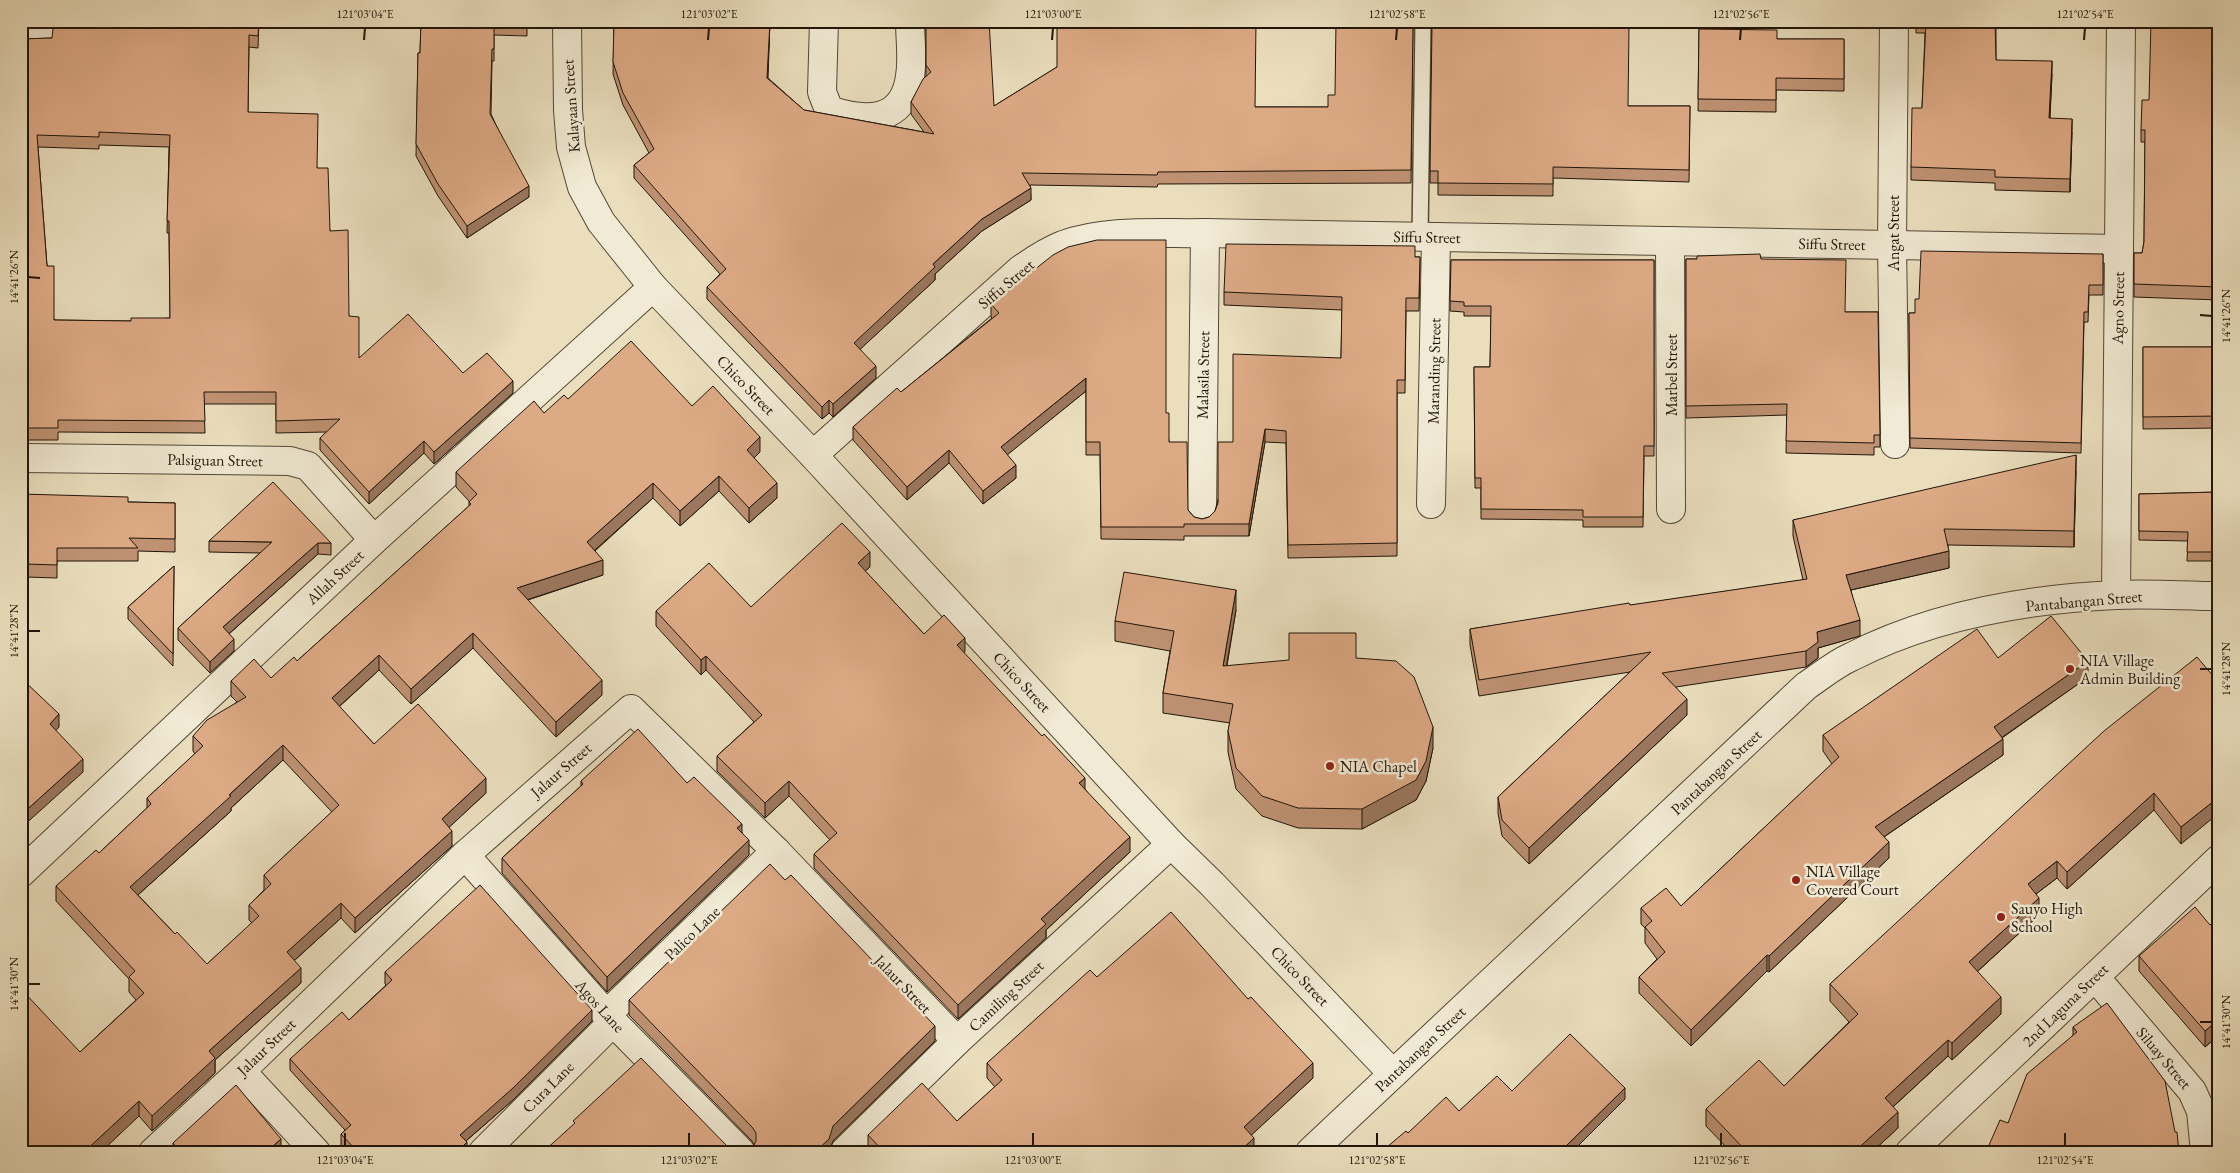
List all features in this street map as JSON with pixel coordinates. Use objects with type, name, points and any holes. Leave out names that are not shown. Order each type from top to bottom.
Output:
[{"type":"street","points":[[21,36],[63,21]]},
{"type":"street","name":"Kalayaan Street","points":[[567,21],[568,110],[571,147],[582,187],[602,222],[653,287]]},
{"type":"street","points":[[824,21],[822,92],[829,110],[863,119],[880,117],[896,108],[905,95],[910,76],[910,21]]},
{"type":"street","name":"Angat Street","points":[[1894,21],[1892,245],[1895,444]]},
{"type":"street","name":"Agno Street","points":[[2116,595],[2121,21]]},
{"type":"street","name":"Siffu Street","points":[[814,455],[1013,276],[1040,256],[1064,245],[1096,236],[1205,233],[2119,249]]},
{"type":"street","name":"Malasila Street","points":[[1202,516],[1205,233]]},
{"type":"street","name":"Maranding Street","points":[[1428,237],[1431,504]]},
{"type":"street","name":"Marbel Street","points":[[1670,242],[1671,509]]},
{"type":"street","name":"Chico Street","points":[[653,287],[814,455],[1171,844],[1212,884],[1393,1074]]},
{"type":"street","name":"Allah Street","points":[[21,873],[374,540],[653,287]]},
{"type":"street","name":"Palsiguan Street","points":[[21,458],[290,461],[308,466],[374,540]]},
{"type":"street","name":"Pantabangan Street","points":[[1310,1152],[1806,686],[1849,658],[1893,637],[1963,617],[2028,604],[2116,595],[2219,596]]},
{"type":"street","name":"Jalaur Street","points":[[153,1152],[241,1071],[465,855],[631,709],[776,851],[957,1041]]},
{"type":"street","name":"Camiling Street","points":[[844,1152],[957,1041],[1171,844]]},
{"type":"street","name":"Palico Lane","points":[[610,1018],[776,851]]},
{"type":"street","name":"Agos Lane","points":[[465,855],[610,1018],[741,1152]]},
{"type":"street","name":"2nd Laguna Street","points":[[1910,1152],[2219,859]]},
{"type":"street","name":"Siluay Street","points":[[2095,977],[2192,1091],[2201,1111],[2205,1152]]},
{"type":"street","name":"Cura Lane","points":[[483,1152],[610,1018]]},
{"type":"street","points":[[241,1071],[316,1152]]},
{"type":"lane","points":[[1423,21],[1428,237]]},
{"type":"building","points":[[71,21],[259,21],[258,36],[249,35],[248,112],[318,114],[317,168],[328,168],[330,231],[348,230],[349,316],[359,317],[359,358],[408,314],[463,373],[487,353],[513,381],[434,452],[424,441],[369,492],[320,438],[340,419],[276,421],[276,392],[204,392],[205,421],[58,420],[58,428],[21,428],[21,39],[52,38],[53,29],[68,24]],"holes":[[[99,132],[170,135],[167,221],[169,221],[170,318],[131,318],[131,321],[54,320],[54,266],[47,266],[37,135],[99,137]]]},
{"type":"building","points":[[421,21],[527,21],[527,24],[494,23],[490,114],[529,186],[467,226],[438,184],[416,144],[418,53],[420,53]]},
{"type":"building","points":[[614,21],[770,21],[767,78],[804,110],[934,134],[911,102],[923,79],[931,72],[926,65],[926,21],[989,21],[994,106],[1057,67],[1057,21],[1182,24],[1182,21],[1256,21],[1255,107],[1328,107],[1328,95],[1335,95],[1336,21],[1406,21],[1406,25],[1413,25],[1411,170],[1158,172],[1157,175],[1022,173],[1031,188],[982,219],[933,264],[935,267],[854,343],[876,366],[833,404],[829,400],[822,407],[707,287],[726,269],[634,165],[654,149],[623,93],[613,62]]},
{"type":"building","points":[[1926,21],[1995,21],[1996,60],[2052,61],[2049,118],[2072,119],[2070,179],[1995,177],[1995,170],[1911,167],[1912,108],[1922,108]]},
{"type":"building","points":[[2151,21],[2219,21],[2219,287],[2134,284],[2134,253],[2142,253],[2144,242],[2145,130],[2141,130],[2142,100],[2149,100]]},
{"type":"building","points":[[1432,25],[1629,26],[1628,106],[1690,106],[1689,170],[1553,167],[1553,184],[1438,183],[1438,171],[1430,171]]},
{"type":"building","points":[[1699,29],[1777,30],[1777,39],[1844,39],[1844,79],[1776,78],[1776,100],[1698,99]]},
{"type":"building","points":[[1097,240],[1166,240],[1166,413],[1169,413],[1169,442],[1187,442],[1188,510],[1194,517],[1202,519],[1209,517],[1215,511],[1218,503],[1218,442],[1233,442],[1233,354],[1341,358],[1342,297],[1224,292],[1226,244],[1415,246],[1415,257],[1420,257],[1419,298],[1406,298],[1405,380],[1397,380],[1397,543],[1288,545],[1286,431],[1265,429],[1249,524],[1184,524],[1184,527],[1101,527],[1100,442],[1086,442],[1086,378],[1001,447],[1016,465],[983,491],[949,450],[907,487],[853,427],[897,388],[901,392],[999,313],[991,304],[1053,255],[1068,247]]},
{"type":"building","points":[[1921,251],[2103,254],[2103,285],[2089,285],[2088,312],[2084,312],[2081,443],[1910,438],[1909,313],[1915,313],[1915,299],[1919,299]]},
{"type":"building","points":[[1760,254],[1761,259],[1846,260],[1845,312],[1878,312],[1880,435],[1874,435],[1874,443],[1786,441],[1787,404],[1686,406],[1686,259],[1697,259],[1697,256]]},
{"type":"building","points":[[1451,260],[1654,260],[1654,446],[1644,446],[1643,517],[1583,517],[1583,510],[1481,509],[1481,478],[1475,478],[1474,367],[1490,367],[1491,306],[1464,306],[1464,302],[1450,301]]},
{"type":"building","points":[[631,341],[692,406],[713,386],[760,437],[747,450],[777,483],[749,508],[719,476],[680,511],[653,483],[587,542],[603,560],[517,588],[602,680],[556,722],[473,633],[411,689],[379,655],[332,698],[374,744],[418,704],[486,778],[442,819],[452,831],[355,918],[341,903],[287,952],[301,968],[209,1051],[215,1058],[152,1116],[139,1101],[84,1152],[21,1152],[21,989],[80,1052],[144,993],[129,977],[135,971],[56,886],[96,850],[99,853],[151,804],[147,798],[203,746],[193,736],[207,720],[246,697],[231,681],[254,659],[271,678],[294,657],[297,661],[471,504],[469,502],[477,494],[456,472],[534,401],[544,413],[564,395],[568,399]],"holes":[[[283,745],[339,805],[264,875],[271,884],[249,905],[259,916],[207,964],[130,887],[231,796],[229,795]]]},
{"type":"building","points":[[2143,347],[2219,347],[2219,416],[2143,417]]},
{"type":"building","points":[[2076,455],[2074,531],[1944,529],[1949,551],[1846,575],[1860,620],[1817,632],[1818,642],[1806,651],[1662,673],[1687,699],[1529,848],[1502,820],[1498,797],[1651,652],[1479,680],[1470,629],[1629,603],[1630,605],[1807,579],[1793,520]]},
{"type":"building","points":[[273,482],[331,543],[318,543],[223,627],[234,639],[210,662],[178,628],[272,542],[209,541]]},
{"type":"building","points":[[2219,492],[2219,552],[2187,552],[2188,532],[2139,531],[2139,494]]},
{"type":"building","points":[[21,494],[128,497],[128,502],[175,503],[175,539],[129,538],[138,548],[57,548],[57,565],[26,564],[21,584]]},
{"type":"building","points":[[842,523],[870,552],[858,563],[924,634],[944,615],[965,638],[957,645],[1042,736],[1044,734],[1085,778],[1079,783],[1130,837],[1041,919],[1046,924],[958,1005],[814,854],[837,833],[789,781],[765,803],[717,756],[762,715],[706,656],[701,660],[656,611],[709,563],[751,607]]},
{"type":"building","points":[[174,566],[173,654],[128,607]]},
{"type":"building","points":[[1124,572],[1236,590],[1223,666],[1289,660],[1289,633],[1356,633],[1356,658],[1396,661],[1414,677],[1433,727],[1426,761],[1416,780],[1362,809],[1298,808],[1262,796],[1236,768],[1228,731],[1233,704],[1163,693],[1174,631],[1115,621]]},
{"type":"building","points":[[2051,616],[2088,661],[1994,727],[2003,739],[1875,827],[1889,842],[1769,956],[1767,955],[1691,1030],[1639,977],[1665,952],[1645,927],[1652,921],[1641,908],[1666,888],[1681,906],[1839,757],[1823,735],[1977,629],[1998,658]]},
{"type":"building","points":[[2197,657],[2219,683],[2219,797],[2181,827],[2154,793],[2067,872],[2057,861],[2028,884],[2039,898],[1969,962],[2001,997],[1952,1043],[1948,1040],[1885,1098],[1898,1112],[1854,1152],[1747,1152],[1706,1109],[1759,1060],[1784,1086],[1858,1014],[1830,984],[2104,731]]},
{"type":"building","points":[[21,678],[59,714],[50,724],[83,759],[21,815]]},
{"type":"building","points":[[638,729],[687,783],[694,777],[742,824],[737,828],[749,840],[607,977],[502,858],[583,784],[581,781]]},
{"type":"building","points":[[770,864],[785,880],[791,875],[935,1026],[833,1126],[829,1139],[815,1152],[746,1152],[752,1149],[756,1141],[756,1133],[752,1127],[629,1000]]},
{"type":"building","points":[[480,885],[592,1010],[513,1088],[460,1135],[467,1142],[457,1152],[358,1152],[341,1134],[351,1125],[290,1059],[342,1012],[349,1020],[392,980],[385,972]]},
{"type":"building","points":[[2195,907],[2210,925],[2219,917],[2219,1019],[2205,1031],[2139,956]]},
{"type":"building","points":[[1171,912],[1248,999],[1251,997],[1313,1063],[1244,1127],[1254,1138],[1239,1152],[884,1152],[868,1135],[922,1083],[957,1121],[1002,1080],[987,1063],[1090,970],[1097,977]]},
{"type":"building","points":[[2107,1003],[2165,1081],[2175,1132],[2177,1132],[2179,1152],[1986,1152],[2000,1120],[2008,1123],[2027,1074],[2077,1032],[2073,1027]]},
{"type":"building","points":[[1570,1034],[1625,1088],[1565,1147],[1569,1152],[1381,1152],[1406,1131],[1408,1133],[1446,1097],[1459,1111],[1497,1076],[1512,1091]]},
{"type":"building","points":[[641,1058],[730,1149],[736,1152],[543,1152],[575,1123],[573,1121]]},
{"type":"building","points":[[236,1085],[281,1139],[266,1152],[180,1152],[173,1143]]},
{"type":"place","name":"NIA Village Admin Building","points":[[2070,669]]},
{"type":"place","name":"NIA Chapel","points":[[1330,766]]},
{"type":"place","name":"NIA Village Covered Court","points":[[1796,880]]},
{"type":"place","name":"Sauyo High School","points":[[2001,917]]}]
